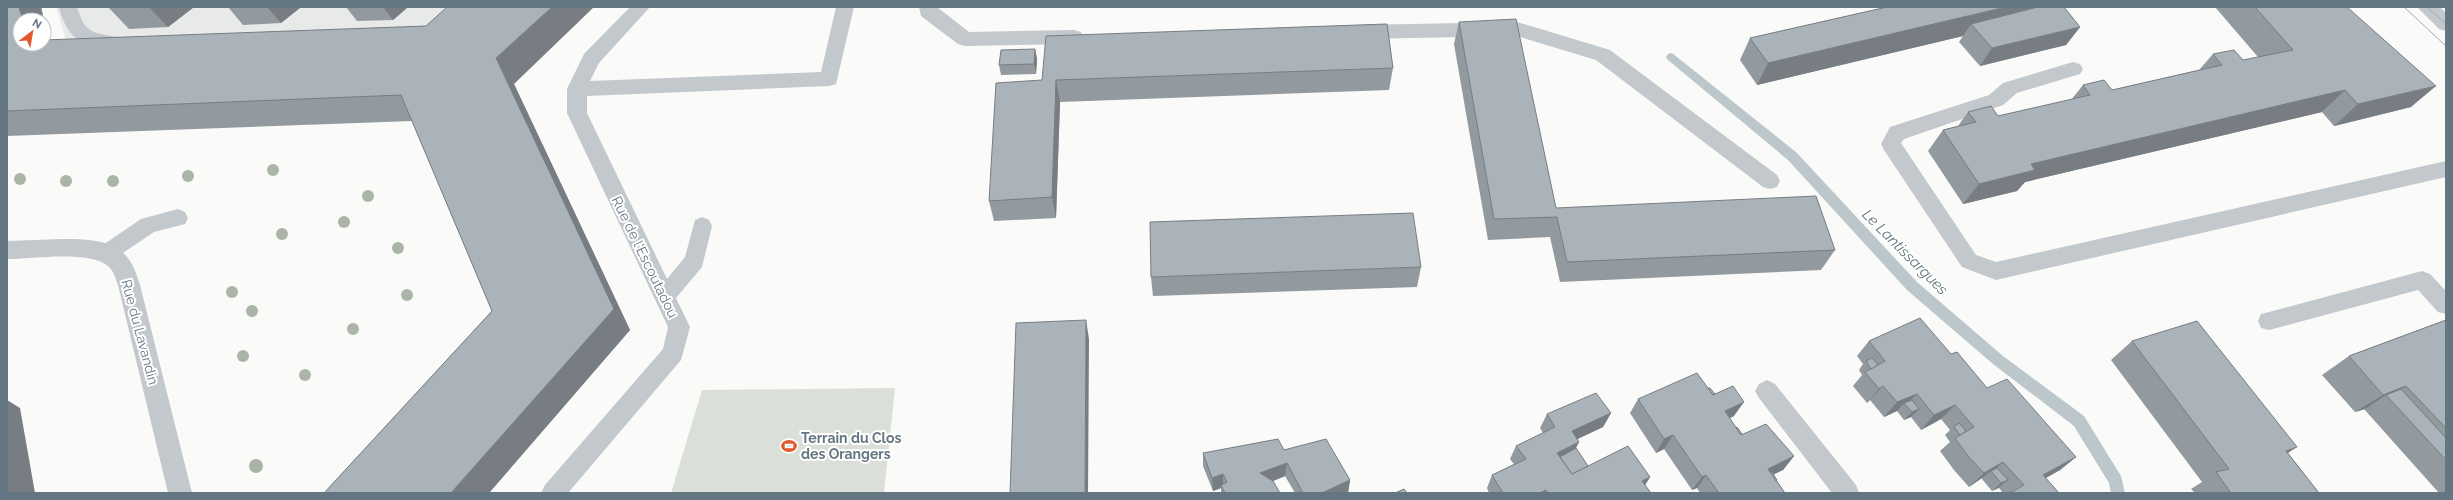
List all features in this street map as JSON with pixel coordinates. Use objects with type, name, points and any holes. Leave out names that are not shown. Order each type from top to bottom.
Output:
[{"type":"street","points":[[2427,7],[2446,24]]},
{"type":"street","name":"Rue du Lavandin","points":[[7,250],[93,249],[107,253],[121,264],[129,285],[180,493]]},
{"type":"street","points":[[1767,391],[1847,493]]},
{"type":"lane","points":[[68,7],[72,24],[80,34],[98,43],[137,44]]},
{"type":"lane","name":"Rue de l'Escoutadou","points":[[553,493],[672,353],[679,326],[577,113],[577,89],[591,59],[642,7]]},
{"type":"lane","points":[[577,89],[829,79],[845,7]]},
{"type":"lane","points":[[928,7],[928,11],[965,39],[1092,37]]},
{"type":"lane","points":[[1344,32],[1517,29],[1603,54],[1770,181]]},
{"type":"lane","points":[[2073,69],[2010,88],[1996,100],[1897,133],[1891,144],[1969,261],[1996,271],[2446,169]]},
{"type":"lane","points":[[107,253],[148,225],[178,218]]},
{"type":"lane","points":[[664,297],[695,261],[702,226]]},
{"type":"lane","points":[[2269,321],[2422,280],[2446,305]]},
{"type":"shaded area","points":[[56,7],[477,7],[437,45],[69,50]]},
{"type":"shaded area","name":"Terrain du Clos des Orangers","points":[[895,388],[884,493],[671,493],[702,390]]},
{"type":"building","points":[[7,7],[19,7],[21,12],[12,12],[12,52],[52,52],[52,40],[426,26],[447,7],[552,7],[496,58],[614,309],[451,493],[324,493],[492,311],[401,95],[7,111]]},
{"type":"building","points":[[1887,7],[2006,7],[1768,63],[1750,38]]},
{"type":"building","points":[[2038,7],[2064,7],[2080,27],[1992,48],[1971,24]]},
{"type":"building","points":[[2255,7],[2347,7],[2436,86],[2358,104],[2345,90],[2031,164],[2035,170],[1979,184],[1943,130],[1976,122],[1968,112],[1991,106],[1998,116],[2090,95],[2083,85],[2104,80],[2112,90],[2222,65],[2213,54],[2234,50],[2243,60],[2293,50]]},
{"type":"building","points":[[1516,19],[1556,208],[1816,196],[1835,250],[1567,262],[1557,217],[1494,219],[1459,22]]},
{"type":"building","points":[[1387,24],[1393,68],[1056,80],[1052,197],[989,201],[996,83],[1042,80],[1046,36]]},
{"type":"building","points":[[1035,49],[1034,64],[999,65],[1001,50]]},
{"type":"building","points":[[1413,213],[1421,267],[1151,277],[1150,222]]},
{"type":"building","points":[[1920,318],[1951,354],[1957,352],[1987,388],[2007,379],[2076,457],[2043,475],[2059,493],[2010,493],[2024,485],[2003,462],[1984,473],[1968,456],[1955,438],[1974,427],[1955,405],[1934,415],[1917,394],[1897,402],[1883,386],[1879,389],[1865,372],[1885,361],[1869,341]]},
{"type":"building","points":[[1086,320],[1085,493],[1010,493],[1016,323]]},
{"type":"building","points":[[2446,320],[2446,428],[2406,386],[2383,395],[2349,356]]},
{"type":"building","points":[[2197,321],[2297,447],[2286,451],[2319,493],[2231,493],[2216,472],[2229,469],[2132,341]]},
{"type":"building","points":[[1872,358],[1878,365],[1871,369],[1866,361]]},
{"type":"building","points":[[1697,373],[1713,395],[1733,386],[1744,402],[1725,411],[1741,435],[1766,424],[1794,456],[1768,469],[1785,493],[1719,493],[1706,475],[1702,477],[1673,435],[1664,439],[1638,399]]},
{"type":"building","points":[[1708,388],[1710,388],[1715,394],[1713,395]]},
{"type":"building","points":[[2401,389],[2446,438],[2446,460],[2386,395]]},
{"type":"building","points":[[1596,393],[1611,413],[1572,431],[1579,442],[1557,453],[1572,474],[1628,446],[1650,477],[1642,481],[1651,493],[1548,493],[1546,490],[1540,493],[1503,493],[1492,475],[1526,459],[1516,446],[1555,427],[1547,414]]},
{"type":"building","points":[[1912,400],[1919,409],[1912,412],[1904,403]]},
{"type":"building","points":[[1959,423],[1966,431],[1960,435],[1954,427]]},
{"type":"building","points":[[1737,427],[1742,434],[1741,435],[1736,428]]},
{"type":"building","points":[[1278,439],[1284,450],[1326,439],[1350,480],[1322,493],[1303,493],[1287,463],[1260,473],[1273,481],[1280,493],[1225,493],[1221,485],[1227,482],[1223,474],[1212,478],[1203,453]]},
{"type":"building","points":[[1576,448],[1588,466],[1572,474],[1560,457]]},
{"type":"building","points":[[1997,468],[2008,480],[2001,483],[1991,471]]},
{"type":"building","points":[[1771,471],[1777,480],[1776,481],[1770,472]]},
{"type":"building","points":[[1404,489],[1407,493],[1395,493]]},
{"type":"waterway","name":"Le Lantissargues","points":[[1672,57],[1792,156],[1912,286],[1998,360],[2079,421],[2116,481],[2118,493]]},
{"type":"tram line","points":[[2404,7],[2446,46]]},
{"type":"tram line","points":[[2427,7],[2446,24]]},
{"type":"place","name":"Terrain du Clos des Orangers","points":[[789,446]]}]
